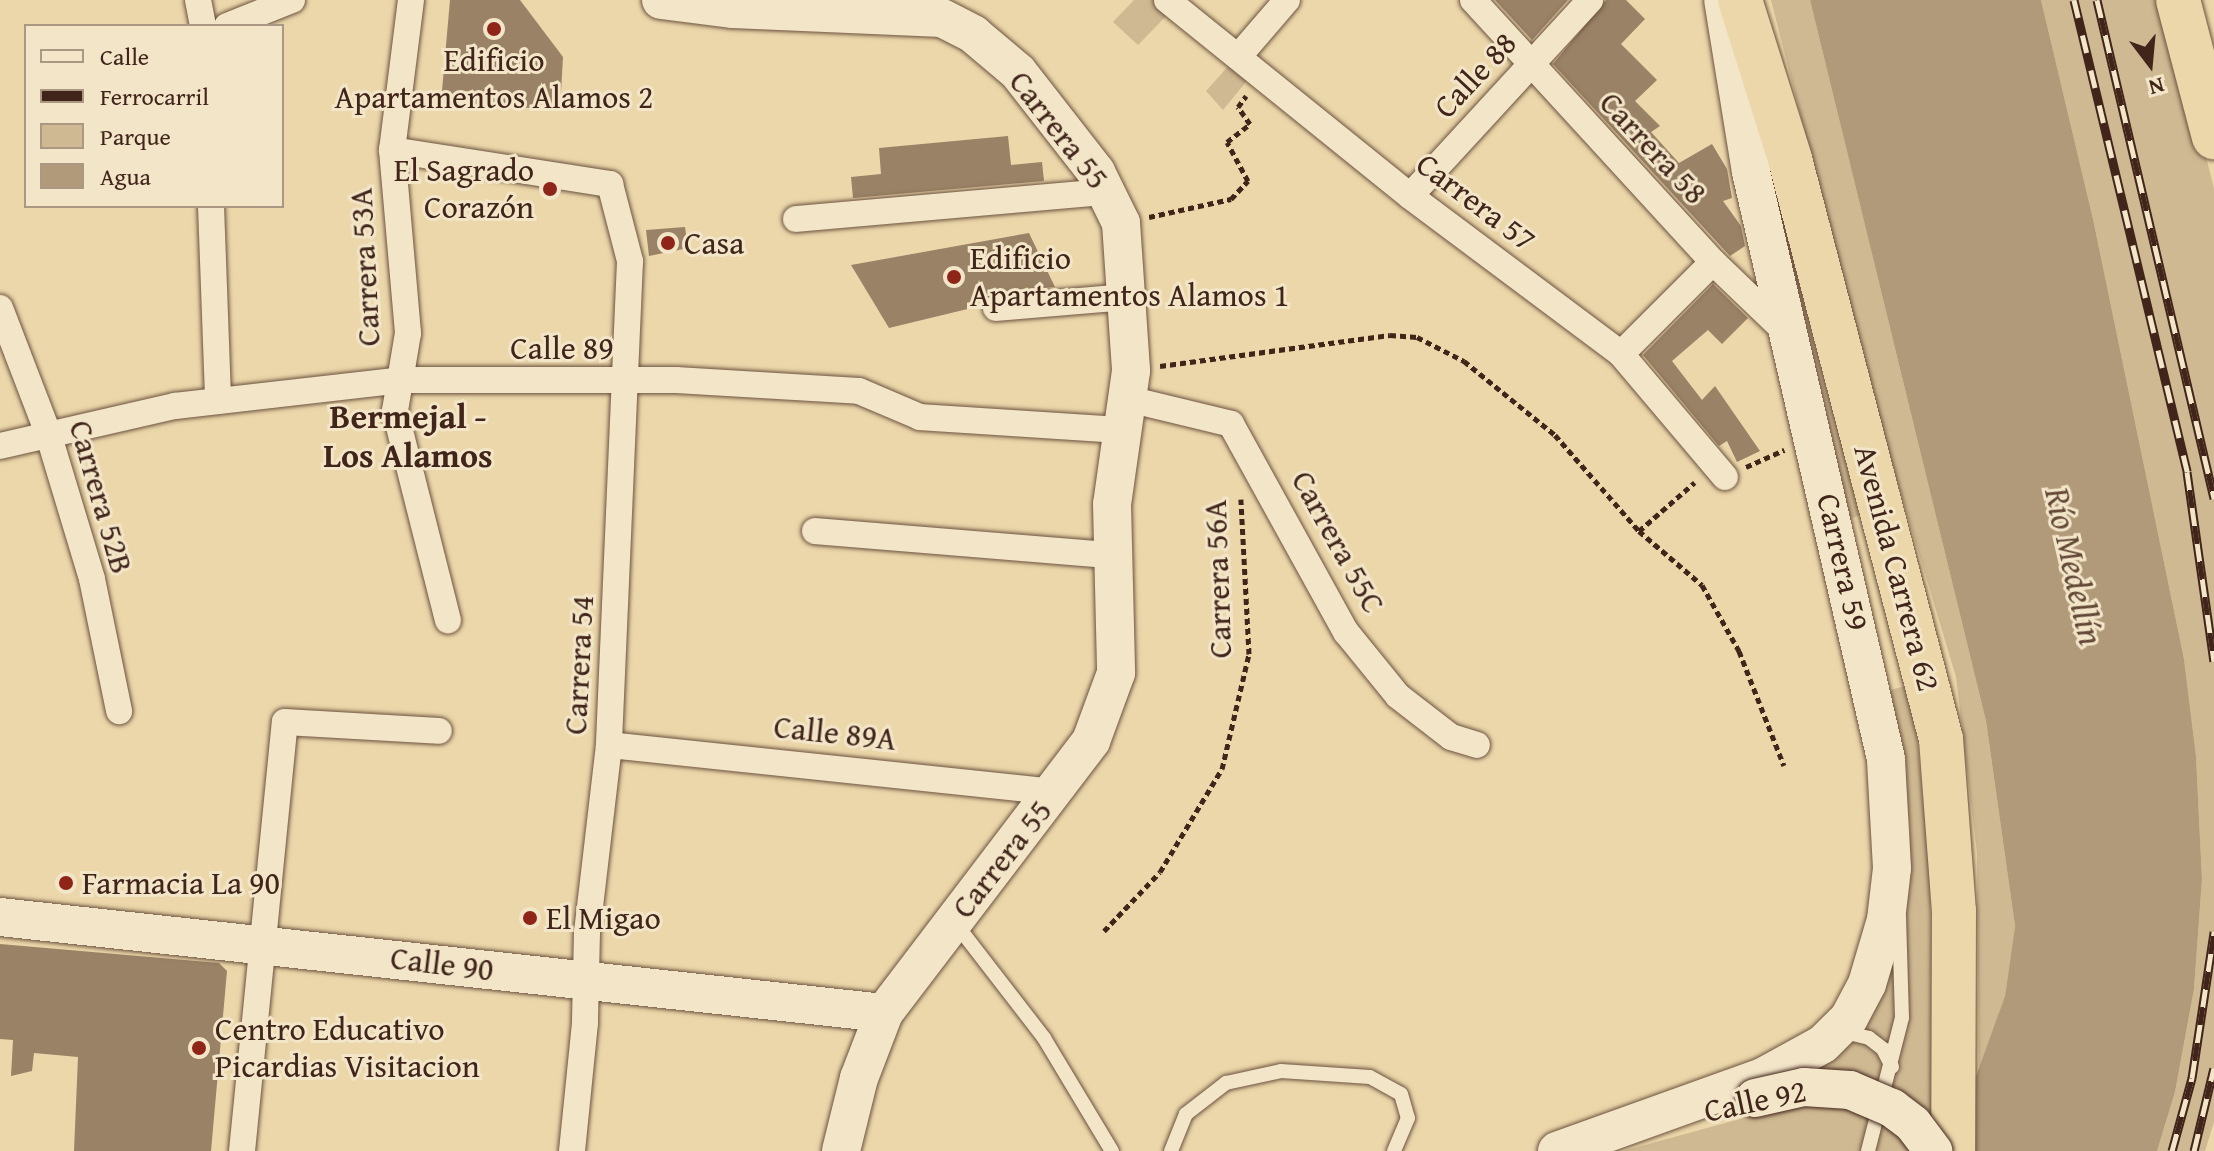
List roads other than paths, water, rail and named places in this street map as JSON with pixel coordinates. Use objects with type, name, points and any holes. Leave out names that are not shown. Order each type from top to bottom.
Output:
[{"type":"highway","name":"Avenida Carrera 62","points":[[1740,0],[1790,159],[1941,739],[1950,817],[1953,1151]]},
{"type":"highway","points":[[2178,0],[2214,137]]},
{"type":"main road","name":"Carrera 55","points":[[661,0],[733,9],[942,18],[973,34],[1018,72],[1114,207],[1126,297],[1127,400],[1110,555],[1116,673],[1091,741],[884,1013],[859,1078],[841,1151]]},
{"type":"main road","name":"Carrera 59","points":[[1723,0],[1748,154],[1875,702],[1886,759],[1892,868],[1879,952],[1855,1007],[1836,1031],[1759,1087]]},
{"type":"main road","name":"Calle 90","points":[[0,917],[263,942],[884,1013]]},
{"type":"main road","name":"Calle 92","points":[[1557,1151],[1759,1087],[1850,1090],[1892,1108],[1913,1124],[1933,1151]]},
{"type":"street","points":[[198,0],[203,24]]},
{"type":"street","points":[[232,24],[292,0]]},
{"type":"street","name":"Carrera 53A","points":[[411,0],[392,150],[408,333],[395,411],[398,433],[448,620]]},
{"type":"street","name":"Carrera 57","points":[[1167,0],[1410,196],[1621,354],[1720,471]]},
{"type":"street","points":[[1238,57],[1287,0]]},
{"type":"street","name":"Carrera 58","points":[[1473,0],[1713,262],[1790,335]]},
{"type":"street","name":"Calle 88","points":[[1410,196],[1590,0]]},
{"type":"street","name":"Carrera 54","points":[[392,150],[610,184],[630,261],[628,382],[609,745],[587,932],[587,981],[572,1151]]},
{"type":"street","points":[[796,219],[1114,207]]},
{"type":"street","points":[[211,208],[218,401]]},
{"type":"street","points":[[1621,354],[1713,262]]},
{"type":"street","points":[[996,308],[1126,297]]},
{"type":"street","name":"Carrera 52B","points":[[0,308],[48,433],[92,579],[119,711]]},
{"type":"street","name":"Calle 89","points":[[0,446],[48,433],[218,401],[402,380],[628,382],[859,391],[896,410],[949,419],[1127,400]]},
{"type":"street","name":"Carrera 55C","points":[[1127,400],[1231,424],[1346,632],[1398,696],[1451,737],[1477,745]]},
{"type":"street","points":[[815,531],[1110,555]]},
{"type":"street","points":[[242,1151],[285,722],[439,731]]},
{"type":"street","name":"Calle 89A","points":[[609,745],[1054,792]]},
{"type":"lane","points":[[1868,1151],[1892,1067],[1902,1018],[1902,938],[1892,868]]},
{"type":"lane","points":[[953,921],[1044,1038],[1112,1151]]},
{"type":"lane","points":[[1836,1031],[1869,1038],[1883,1049],[1892,1067]]},
{"type":"lane","points":[[1171,1151],[1186,1114],[1226,1083],[1281,1071],[1370,1077],[1401,1094],[1408,1118],[1394,1151]]},
{"type":"water","name":"Río Medellín","points":[[1810,0],[2041,0],[2093,219],[2184,659],[2196,756],[2202,879],[2194,989],[2175,1092],[2157,1151],[1949,1151],[2005,996],[2015,926],[1986,721]]},
{"type":"railway","points":[[2074,0],[2187,472],[2214,661]]},
{"type":"railway","points":[[2097,0],[2214,498]]},
{"type":"railway","points":[[2172,1151],[2192,1078],[2214,932]]},
{"type":"railway","points":[[2194,1151],[2214,1068]]},
{"type":"place","name":"Edificio Apartamentos Alamos 2","points":[[494,29]]},
{"type":"place","name":"El Sagrado Corazón","points":[[550,189]]},
{"type":"place","name":"Casa","points":[[668,243]]},
{"type":"place","name":"Edificio Apartamentos Alamos 1","points":[[954,277]]},
{"type":"place","name":"Farmacia La 90","points":[[66,883]]},
{"type":"place","name":"El Migao","points":[[530,918]]},
{"type":"place","name":"Centro Educativo Picardias Visitacion","points":[[199,1048]]},
{"type":"district","name":"Bermejal - Los Alamos","points":[[408,434]]}]
